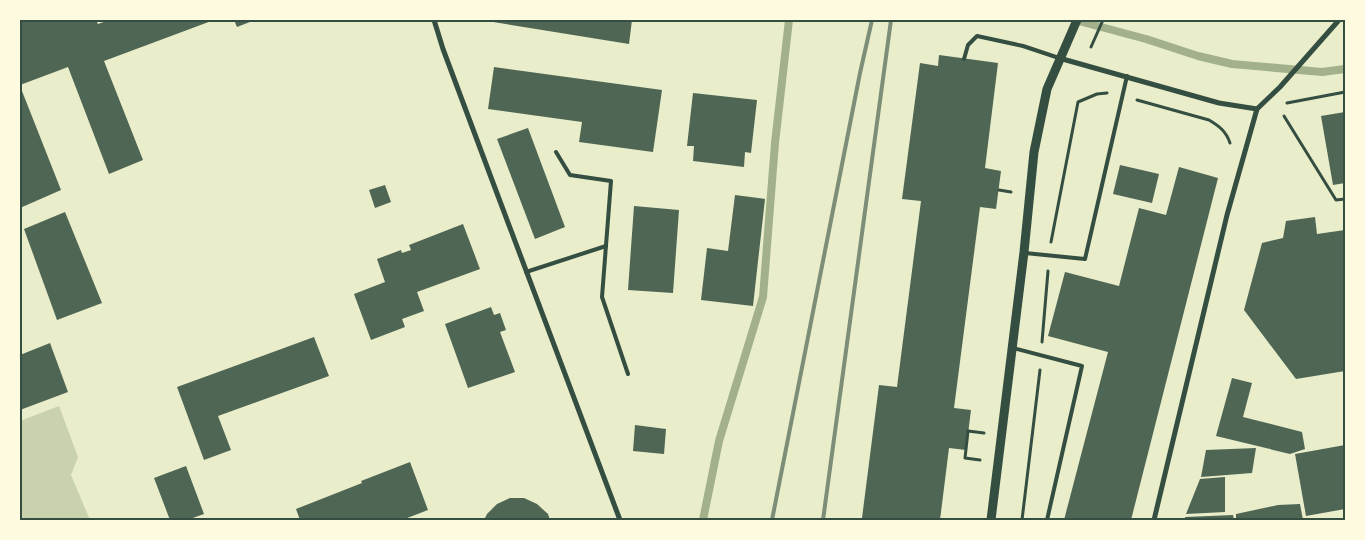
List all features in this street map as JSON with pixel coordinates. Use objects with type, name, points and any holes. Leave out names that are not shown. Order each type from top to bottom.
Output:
[{"type":"street","points":[[434,20],[443,49],[620,520]]},
{"type":"street","points":[[991,520],[1037,131],[1048,89],[1077,20]]},
{"type":"street","points":[[1155,518],[1227,215],[1257,109],[1280,88],[1339,20]]},
{"type":"street","points":[[1060,58],[1219,102],[1257,109]]},
{"type":"lane","points":[[964,59],[968,45],[977,36],[1023,46],[1060,58]]},
{"type":"lane","points":[[1024,252],[1085,259],[1127,76]]},
{"type":"lane","points":[[556,152],[570,175],[611,180],[602,296],[628,374]]},
{"type":"lane","points":[[526,272],[606,246]]},
{"type":"lane","points":[[1012,348],[1082,366],[1047,520]]},
{"type":"path","points":[[1091,47],[1103,20]]},
{"type":"path","points":[[1257,109],[1345,92]]},
{"type":"path","points":[[1022,520],[1041,354],[1049,256],[1058,199],[1078,102],[1097,94],[1110,93],[1123,96],[1209,120],[1219,126],[1230,143]]},
{"type":"path","points":[[1284,116],[1336,200],[1345,198]]},
{"type":"path","points":[[998,190],[1011,192]]},
{"type":"path","points":[[980,460],[965,458],[968,431],[984,433]]},
{"type":"green space","points":[[59,406],[78,457],[71,475],[90,520],[20,520],[20,421]]},
{"type":"building","points":[[20,20],[96,20],[98,24],[109,20],[214,20],[104,61],[143,160],[109,174],[68,67],[20,85]]},
{"type":"building","points":[[234,20],[255,20],[237,27]]},
{"type":"building","points":[[481,20],[632,20],[629,44]]},
{"type":"building","points":[[939,55],[998,63],[985,168],[1001,171],[996,209],[980,207],[954,408],[971,410],[966,450],[949,448],[940,520],[877,520],[862,518],[879,385],[897,387],[921,201],[902,199],[920,63],[938,66]]},
{"type":"building","points":[[494,67],[662,90],[653,152],[579,142],[582,122],[488,109]]},
{"type":"building","points":[[20,86],[61,190],[20,208]]},
{"type":"building","points":[[693,93],[757,100],[751,153],[745,152],[744,167],[693,161],[694,146],[687,146]]},
{"type":"building","points":[[1345,112],[1345,183],[1333,185],[1321,116]]},
{"type":"building","points":[[528,128],[565,227],[535,239],[497,139]]},
{"type":"building","points":[[1120,165],[1159,174],[1152,203],[1113,194]]},
{"type":"building","points":[[1179,167],[1218,178],[1131,520],[1064,520],[1108,352],[1048,336],[1065,272],[1119,286],[1139,208],[1166,215]]},
{"type":"building","points":[[385,185],[391,202],[375,208],[369,190]]},
{"type":"building","points":[[735,195],[765,199],[753,306],[701,300],[707,248],[728,251]]},
{"type":"building","points":[[634,206],[679,210],[673,293],[628,290]]},
{"type":"building","points":[[65,212],[102,303],[57,320],[24,229]]},
{"type":"building","points":[[1315,217],[1317,234],[1345,230],[1345,371],[1296,379],[1244,310],[1262,243],[1283,238],[1286,221]]},
{"type":"building","points":[[463,224],[480,269],[417,292],[424,311],[402,319],[405,327],[371,340],[354,294],[385,282],[377,259],[401,250],[402,253],[411,250],[409,245]]},
{"type":"building","points":[[491,307],[494,315],[500,313],[506,330],[500,332],[515,372],[468,388],[445,324]]},
{"type":"building","points":[[314,337],[329,376],[218,416],[231,450],[204,460],[177,387]]},
{"type":"building","points":[[50,343],[68,392],[20,410],[20,355]]},
{"type":"building","points":[[1232,378],[1252,383],[1243,417],[1302,432],[1305,449],[1290,454],[1216,436]]},
{"type":"building","points":[[635,425],[666,429],[664,454],[633,451]]},
{"type":"building","points":[[1345,445],[1345,509],[1306,516],[1295,454]]},
{"type":"building","points":[[1256,448],[1252,473],[1201,477],[1206,450]]},
{"type":"building","points":[[410,462],[428,510],[402,520],[300,520],[296,509]]},
{"type":"building","points":[[186,466],[204,514],[187,520],[170,520],[154,478]]},
{"type":"building","points":[[1225,477],[1225,512],[1186,514],[1200,479]]},
{"type":"building","points":[[510,498],[524,498],[537,504],[548,514],[550,520],[484,520],[497,504]]},
{"type":"building","points":[[1300,504],[1303,520],[1236,520],[1236,514],[1278,505]]},
{"type":"building","points":[[1233,515],[1234,520],[1185,520],[1185,517]]},
{"type":"waterway","points":[[703,520],[719,441],[763,297],[775,143],[789,20]]},
{"type":"waterway","points":[[1075,20],[1232,64],[1322,72],[1345,69]]},
{"type":"railway","points":[[772,520],[872,20]]},
{"type":"railway","points":[[823,520],[891,20]]}]
